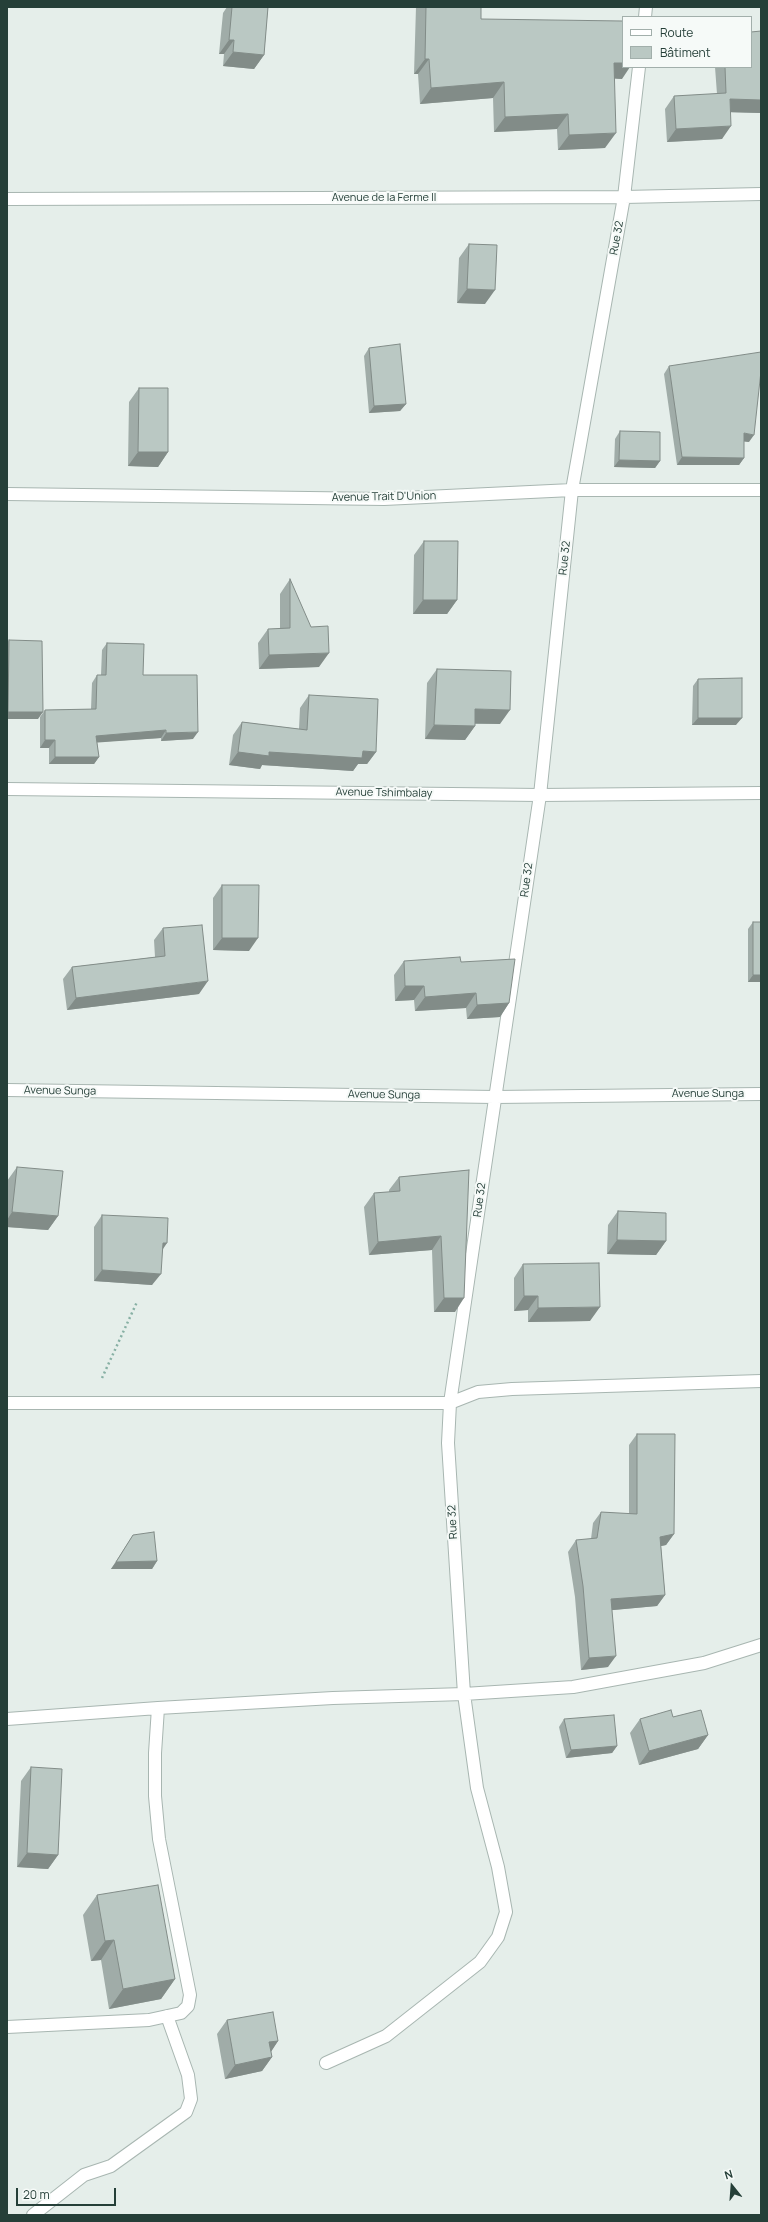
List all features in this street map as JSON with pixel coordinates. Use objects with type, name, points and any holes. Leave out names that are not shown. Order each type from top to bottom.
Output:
[{"type":"street","name":"Rue 32","points":[[326,2063],[386,2036],[480,1962],[498,1937],[506,1912],[498,1867],[477,1788],[464,1694],[448,1443],[450,1403],[540,795],[572,490],[624,197],[639,68]]},
{"type":"street","name":"Avenue de la Ferme II","points":[[7,199],[624,197],[761,194]]},
{"type":"street","name":"Avenue Trait D'Union","points":[[7,494],[384,498],[572,490],[761,490]]},
{"type":"street","name":"Avenue Tshimbalay","points":[[7,789],[540,795],[761,793]]},
{"type":"street","name":"Avenue Sunga","points":[[7,1090],[495,1097],[761,1094]]},
{"type":"street","points":[[7,1403],[450,1403],[478,1392],[512,1389],[761,1381]]},
{"type":"street","points":[[7,1719],[158,1708],[333,1698],[464,1694],[574,1686],[704,1663],[761,1645]]},
{"type":"street","points":[[7,2027],[149,2020],[181,2013],[188,2006],[190,1995],[159,1839],[155,1796],[155,1753],[158,1708]]},
{"type":"street","points":[[33,2215],[84,2175],[111,2166],[186,2112],[192,2099],[188,2076],[168,2016]]},
{"type":"path","points":[[87,1404],[101,1381],[136,1302]]},
{"type":"building","points":[[232,7],[268,7],[264,55],[233,52],[234,40],[229,40]]},
{"type":"building","points":[[426,7],[481,7],[481,19],[622,21],[622,63],[614,63],[616,133],[569,135],[568,114],[505,117],[504,82],[431,88],[429,59],[425,59]]},
{"type":"building","points":[[761,31],[761,100],[730,99],[731,126],[676,129],[674,96],[726,93],[725,68],[752,68],[752,32]]},
{"type":"building","points":[[469,244],[497,245],[495,290],[467,289]]},
{"type":"building","points":[[400,344],[406,404],[374,406],[369,348]]},
{"type":"building","points":[[761,352],[761,371],[754,435],[744,433],[744,458],[682,457],[669,366]]},
{"type":"building","points":[[139,388],[168,388],[168,452],[138,452]]},
{"type":"building","points":[[620,431],[660,432],[660,461],[619,460]]},
{"type":"building","points":[[424,541],[458,541],[457,600],[423,600]]},
{"type":"building","points":[[290,579],[311,627],[328,626],[329,653],[269,655],[268,629],[290,628]]},
{"type":"building","points":[[9,640],[42,641],[43,712],[8,712]]},
{"type":"building","points":[[107,643],[144,644],[143,675],[197,675],[198,732],[166,733],[166,730],[96,736],[99,757],[55,757],[55,740],[45,740],[45,710],[96,709],[97,675],[106,675]]},
{"type":"building","points":[[437,669],[511,671],[510,710],[475,709],[475,726],[434,725]]},
{"type":"building","points":[[742,678],[742,718],[698,718],[698,679]]},
{"type":"building","points":[[309,695],[378,699],[376,752],[363,751],[362,758],[269,752],[269,756],[238,752],[242,722],[307,730]]},
{"type":"building","points":[[222,885],[259,885],[258,938],[222,938]]},
{"type":"building","points":[[753,922],[761,922],[761,975],[753,975]]},
{"type":"building","points":[[202,925],[208,981],[76,998],[72,967],[165,956],[163,928]]},
{"type":"building","points":[[460,957],[461,962],[515,959],[509,1003],[477,1005],[476,993],[425,997],[424,986],[405,986],[404,961]]},
{"type":"building","points":[[17,1167],[63,1171],[58,1216],[12,1212]]},
{"type":"building","points":[[469,1170],[464,1298],[444,1298],[441,1236],[378,1242],[374,1193],[400,1191],[399,1177]]},
{"type":"building","points":[[618,1211],[666,1213],[666,1241],[617,1240]]},
{"type":"building","points":[[102,1215],[168,1218],[167,1243],[163,1243],[161,1274],[102,1270]]},
{"type":"building","points":[[599,1263],[600,1307],[538,1308],[538,1296],[524,1296],[523,1264]]},
{"type":"building","points":[[637,1434],[675,1434],[674,1534],[660,1537],[665,1595],[611,1599],[616,1656],[589,1658],[583,1586],[576,1540],[597,1538],[601,1512],[637,1514]]},
{"type":"building","points":[[154,1532],[157,1561],[116,1562],[133,1535]]},
{"type":"building","points":[[671,1710],[673,1717],[701,1710],[708,1735],[649,1751],[640,1719]]},
{"type":"building","points":[[614,1715],[617,1746],[571,1750],[564,1719]]},
{"type":"building","points":[[31,1767],[62,1769],[58,1855],[27,1853]]},
{"type":"building","points":[[158,1885],[175,1979],[123,1989],[114,1940],[105,1941],[97,1895]]},
{"type":"building","points":[[273,2012],[278,2041],[269,2042],[272,2057],[235,2065],[227,2020]]}]
